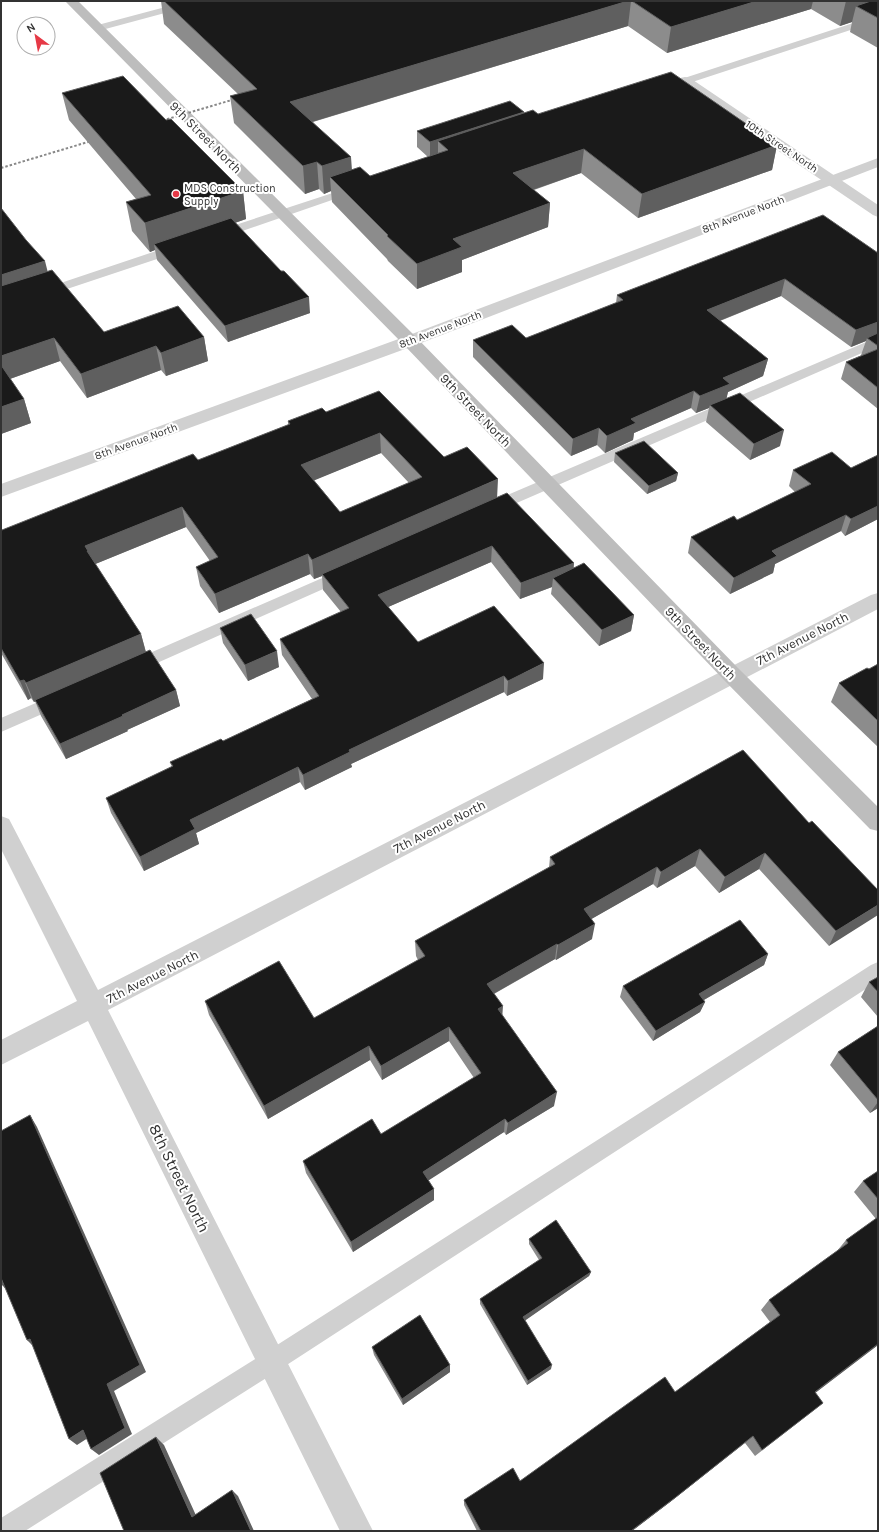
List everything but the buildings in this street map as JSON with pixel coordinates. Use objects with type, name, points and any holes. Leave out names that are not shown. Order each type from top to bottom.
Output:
[{"type":"main road","name":"9th Street North","points":[[71,1],[410,341],[731,674],[878,822]]},
{"type":"street","name":"10th Street North","points":[[685,81],[878,212]]},
{"type":"street","name":"8th Avenue North","points":[[1,491],[410,341],[878,162]]},
{"type":"street","name":"7th Avenue North","points":[[1,1053],[731,674],[878,600]]},
{"type":"street","name":"8th Street North","points":[[1,826],[94,1006],[357,1531]]},
{"type":"lane","points":[[98,28],[199,1]]},
{"type":"lane","points":[[663,88],[878,18]]},
{"type":"lane","points":[[209,238],[367,185]]},
{"type":"lane","points":[[1,306],[187,245]]},
{"type":"lane","points":[[481,512],[878,341]]},
{"type":"lane","points":[[118,674],[358,567]]},
{"type":"lane","points":[[1,725],[74,693]]},
{"type":"lane","points":[[3,1531],[271,1362],[878,971]]},
{"type":"railway","points":[[154,123],[242,97]]},
{"type":"railway","points":[[1,168],[98,139]]},
{"type":"place","name":"MDS Construction Supply","points":[[176,194]]}]
